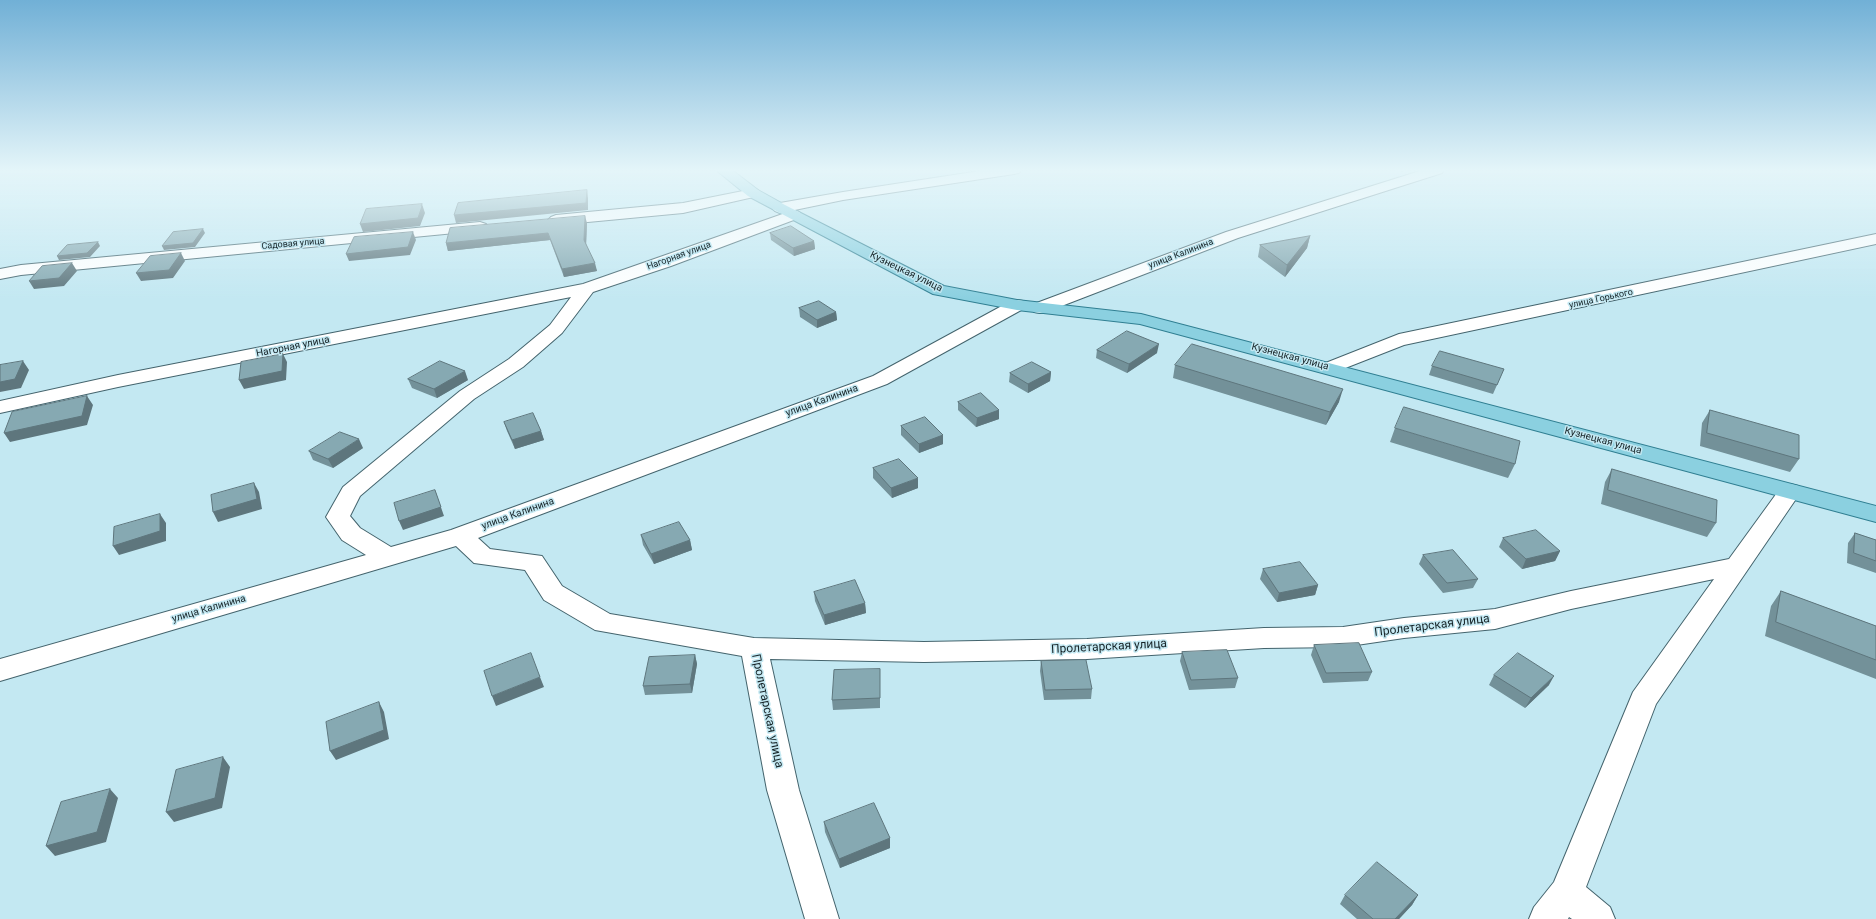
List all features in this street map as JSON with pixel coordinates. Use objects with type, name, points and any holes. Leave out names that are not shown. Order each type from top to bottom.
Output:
[{"type":"main road","name":"Кузнецкая улица","points":[[791,213],[939,290],[1017,305],[1142,319],[1876,514]]},
{"type":"street","points":[[542,221],[630,213]]},
{"type":"street","name":"Нагорная улица","points":[[0,407],[118,381],[519,303],[587,288],[665,262],[782,213]]},
{"type":"street","name":"улица Калинина","points":[[1040,308],[1232,235],[1302,213]]},
{"type":"street","name":"Садовая улица","points":[[0,274],[29,269],[495,225]]},
{"type":"street","name":"улица Горького","points":[[1330,368],[1400,340],[1597,300],[1876,239]]},
{"type":"street","points":[[388,557],[351,534],[338,517],[351,492],[467,395],[516,363],[550,334],[571,311],[587,288]]},
{"type":"street","name":"улица Калинина","points":[[0,670],[460,536],[880,380],[1017,305]]},
{"type":"street","points":[[1546,919],[1567,893],[1643,700],[1790,491]]},
{"type":"street","points":[[460,536],[483,557],[533,562],[553,593],[604,623],[754,648]]},
{"type":"street","name":"Пролетарская улица","points":[[822,919],[783,790],[754,648],[932,652],[1087,649],[1264,638],[1343,637],[1404,628],[1495,619],[1571,600],[1738,566]]},
{"type":"street","points":[[1567,893],[1598,919]]},
{"type":"building","points":[[364,213],[420,213],[418,218],[360,224]]},
{"type":"building","points":[[455,213],[477,213],[454,215]]},
{"type":"building","points":[[585,216],[584,240],[595,263],[562,269],[548,233],[446,243],[450,228]]},
{"type":"building","points":[[791,226],[814,241],[793,248],[770,233]]},
{"type":"building","points":[[203,229],[193,243],[162,246],[173,232]]},
{"type":"building","points":[[413,232],[408,247],[346,254],[354,237]]},
{"type":"building","points":[[1310,236],[1287,265],[1260,245]]},
{"type":"building","points":[[98,242],[87,253],[57,256],[67,245]]},
{"type":"building","points":[[181,253],[169,270],[136,273],[150,256]]},
{"type":"building","points":[[72,263],[59,278],[29,281],[42,266]]},
{"type":"building","points":[[819,301],[836,312],[817,320],[799,308]]},
{"type":"building","points":[[1127,331],[1159,344],[1129,364],[1097,350]]},
{"type":"building","points":[[1192,344],[1343,389],[1330,412],[1175,365]]},
{"type":"building","points":[[1440,351],[1504,369],[1497,385],[1432,366]]},
{"type":"building","points":[[283,354],[282,371],[239,380],[241,362]]},
{"type":"building","points":[[23,361],[15,379],[0,382],[0,365]]},
{"type":"building","points":[[440,361],[465,371],[434,389],[408,379]]},
{"type":"building","points":[[1032,362],[1051,372],[1028,384],[1010,373]]},
{"type":"building","points":[[981,393],[999,410],[977,418],[958,402]]},
{"type":"building","points":[[87,396],[82,416],[4,433],[12,412]]},
{"type":"building","points":[[1404,407],[1520,441],[1515,464],[1395,428]]},
{"type":"building","points":[[1710,410],[1799,435],[1799,459],[1707,433]]},
{"type":"building","points":[[533,413],[541,431],[512,440],[504,422]]},
{"type":"building","points":[[925,417],[943,435],[919,444],[901,426]]},
{"type":"building","points":[[340,432],[359,439],[328,459],[309,451]]},
{"type":"building","points":[[899,459],[918,478],[891,488],[873,468]]},
{"type":"building","points":[[1612,469],[1717,500],[1716,523],[1608,490]]},
{"type":"building","points":[[254,483],[257,499],[213,512],[211,495]]},
{"type":"building","points":[[435,490],[441,507],[399,521],[394,503]]},
{"type":"building","points":[[160,514],[160,531],[113,546],[114,527]]},
{"type":"building","points":[[679,522],[690,540],[651,554],[641,535]]},
{"type":"building","points":[[1536,530],[1560,551],[1526,559],[1503,538]]},
{"type":"building","points":[[1855,533],[1876,540],[1876,561],[1854,553]]},
{"type":"building","points":[[1453,550],[1478,579],[1447,583],[1423,555]]},
{"type":"building","points":[[1300,562],[1318,585],[1279,593],[1263,569]]},
{"type":"building","points":[[855,580],[865,603],[824,615],[814,592]]},
{"type":"building","points":[[1781,591],[1876,626],[1876,660],[1776,622]]},
{"type":"building","points":[[1359,643],[1372,672],[1326,673],[1314,645]]},
{"type":"building","points":[[1227,650],[1238,678],[1191,680],[1182,652]]},
{"type":"building","points":[[531,653],[540,677],[492,696],[484,671]]},
{"type":"building","points":[[1518,653],[1554,676],[1531,698],[1494,675]]},
{"type":"building","points":[[695,655],[690,684],[643,686],[649,657]]},
{"type":"building","points":[[1086,660],[1092,689],[1045,690],[1041,661]]},
{"type":"building","points":[[880,669],[880,698],[832,700],[834,670]]},
{"type":"building","points":[[379,702],[384,730],[330,751],[326,722]]},
{"type":"building","points":[[223,757],[215,798],[166,812],[176,770]]},
{"type":"building","points":[[110,789],[97,832],[46,846],[61,802]]},
{"type":"building","points":[[874,803],[890,838],[839,859],[824,822]]},
{"type":"building","points":[[1377,862],[1418,895],[1395,919],[1373,919],[1345,895]]}]
